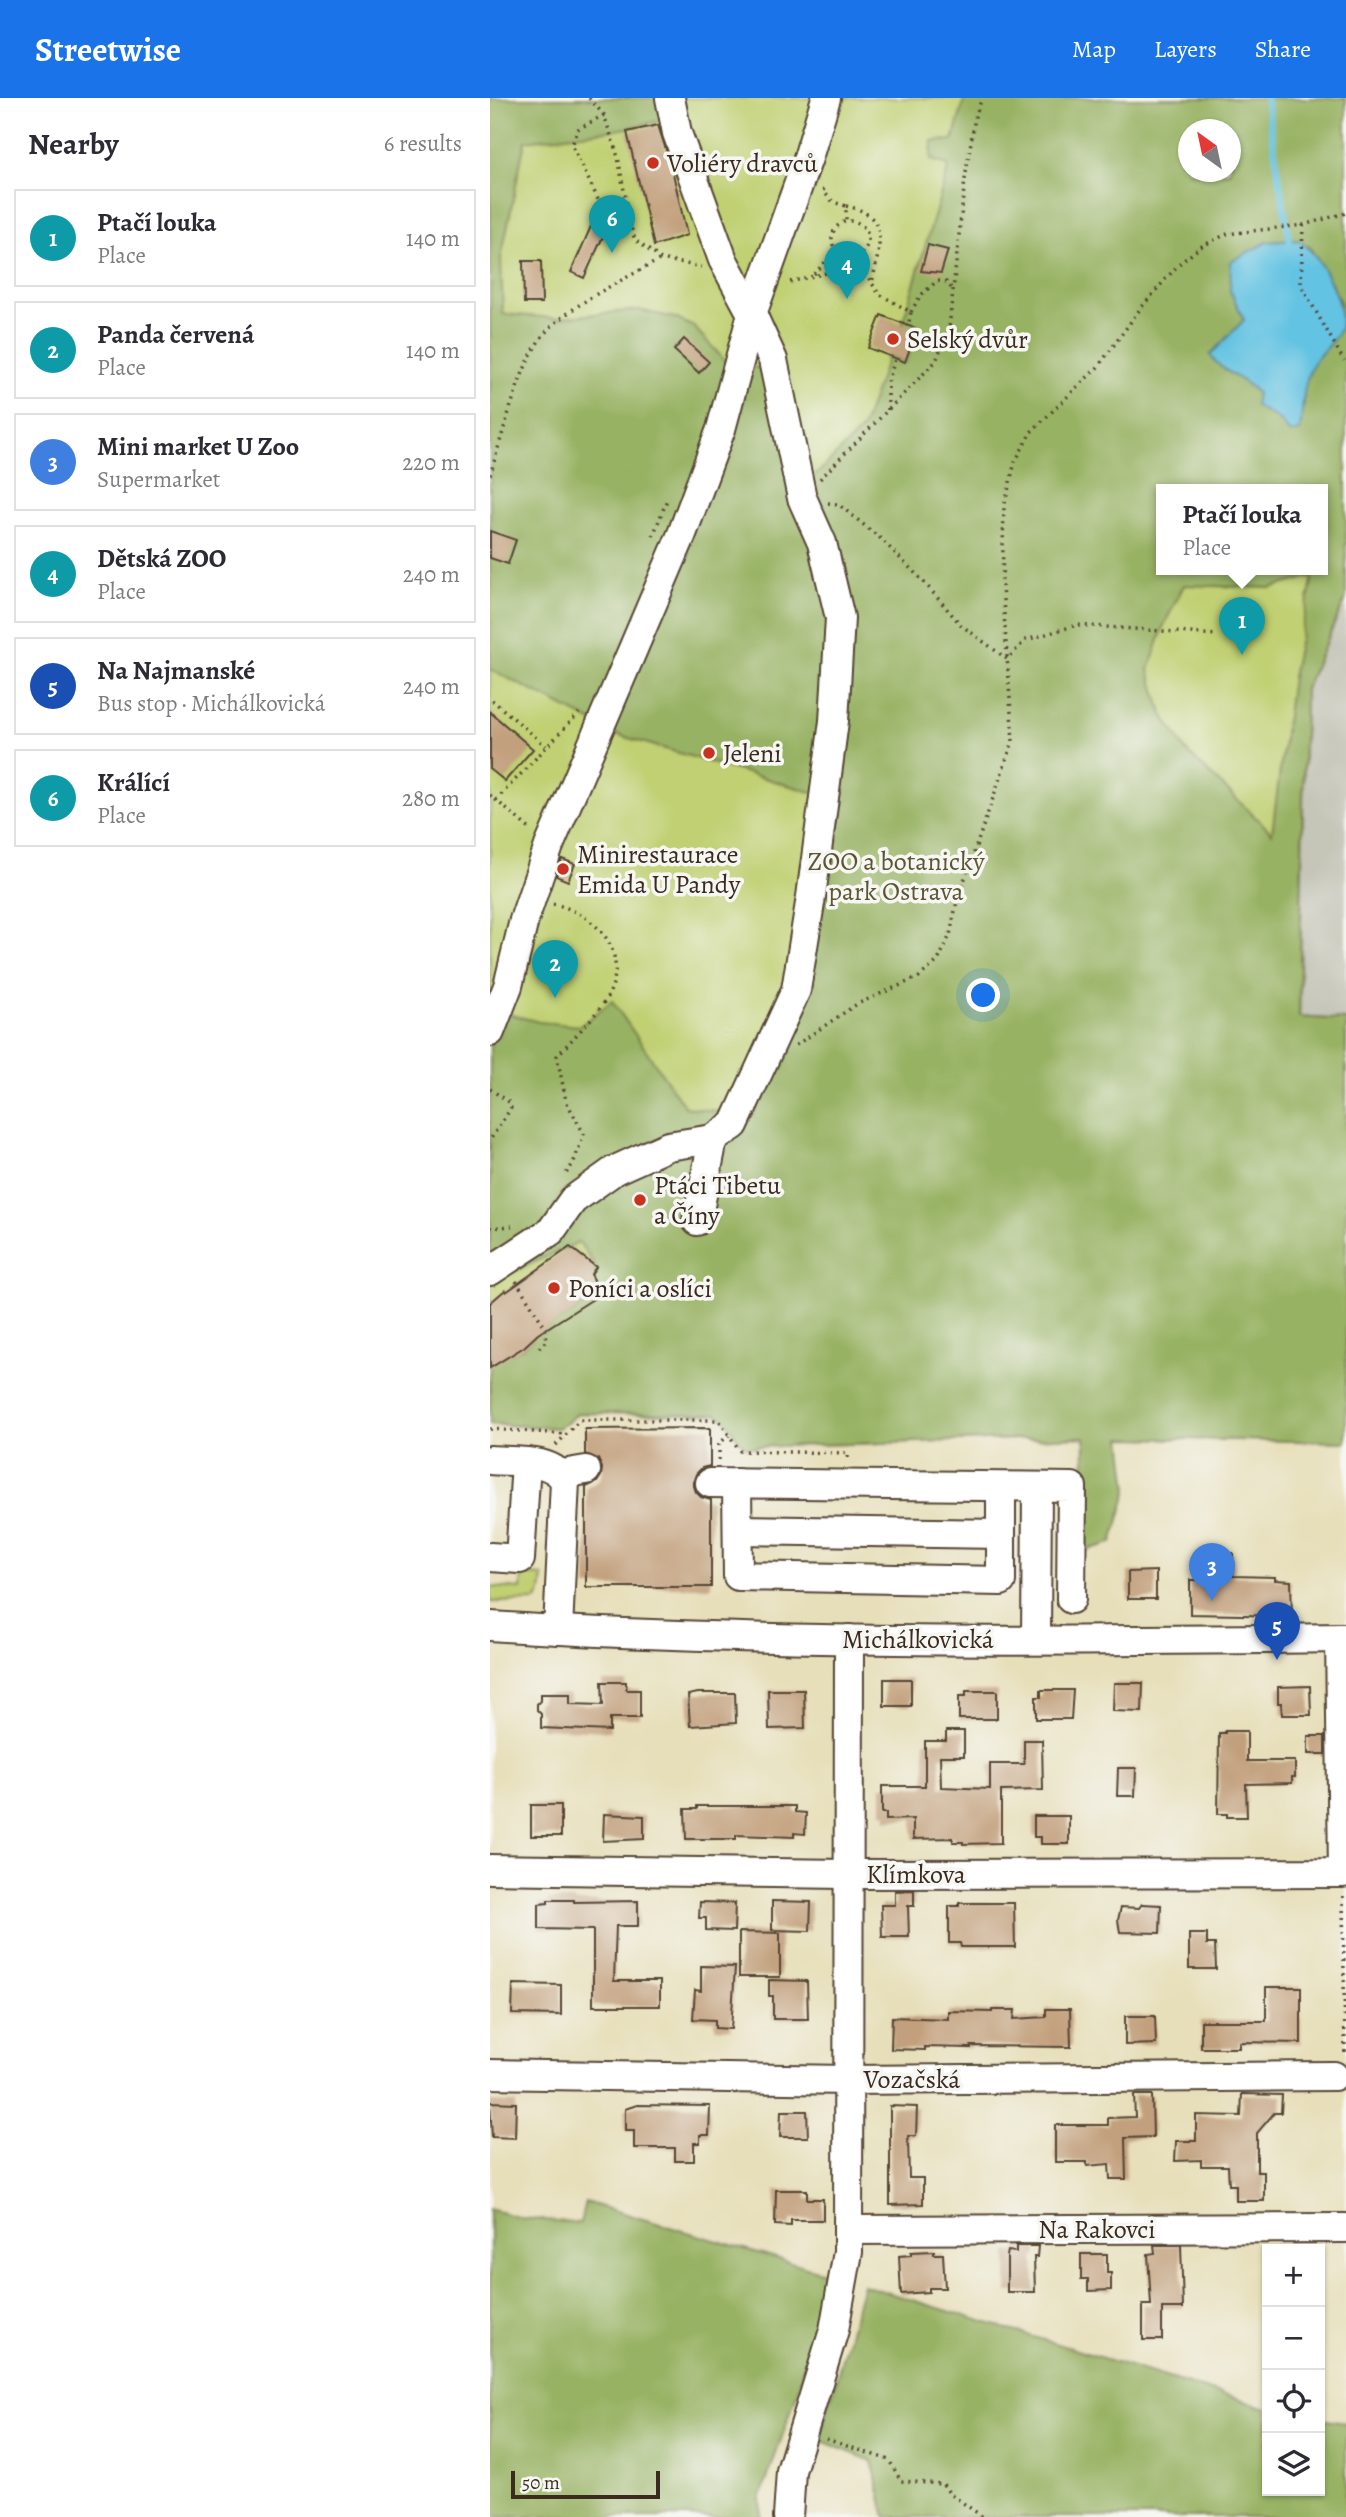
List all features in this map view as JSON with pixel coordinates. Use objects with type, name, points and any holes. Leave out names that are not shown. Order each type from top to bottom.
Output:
[{"type":"street","points":[[497,1266],[551,1231],[573,1200],[615,1170],[668,1146],[713,1139],[734,1125],[796,990],[834,721],[839,618],[822,543],[802,498],[773,360],[757,302],[723,260],[677,133],[670,98]]},
{"type":"street","points":[[490,1032],[508,985],[531,898],[549,846],[682,534],[721,429],[757,302],[808,158],[826,98]]},
{"type":"street","points":[[697,1221],[713,1139]]},
{"type":"street","points":[[490,1460],[556,1468]]},
{"type":"street","points":[[490,1557],[520,1559],[556,1468]]},
{"type":"street","points":[[556,1468],[566,1487],[558,1630]]},
{"type":"street","points":[[1001,1486],[1002,1581],[738,1576],[738,1530],[724,1483],[847,1485],[1001,1486],[1072,1487],[1071,1598]]},
{"type":"street","points":[[1036,1640],[1037,1487]]},
{"type":"street","points":[[738,1530],[1001,1534]]},
{"type":"street","name":"Michálkovická","points":[[490,1626],[849,1639],[1343,1638]]},
{"type":"street","points":[[1343,1638],[1343,1873]]},
{"type":"street","points":[[788,2517],[791,2471],[834,2330],[845,2275],[848,2230],[849,1639]]},
{"type":"street","name":"Klímkova","points":[[490,1869],[847,1874],[1343,1873]]},
{"type":"street","name":"Vozačská","points":[[490,2074],[848,2080],[1340,2069]]},
{"type":"street","name":"Na Rakovci","points":[[848,2230],[1346,2228]]},
{"type":"path","points":[[589,98],[604,115],[618,157],[635,240],[661,258],[698,268],[723,260]]},
{"type":"path","points":[[802,498],[936,361],[949,328],[965,179],[975,117],[982,98]]},
{"type":"path","points":[[604,115],[578,130],[572,145],[606,216],[630,224]]},
{"type":"path","points":[[827,178],[823,191],[834,202],[869,214],[876,223],[880,237],[872,283]]},
{"type":"path","points":[[846,206],[846,222]]},
{"type":"path","points":[[764,1063],[808,1038],[857,1004],[919,977],[938,961],[950,935],[957,901],[1013,741],[1002,586],[1004,508],[1015,462],[1031,432],[1098,367],[1140,309],[1178,265],[1200,247],[1227,234],[1303,225],[1346,213]]},
{"type":"path","points":[[846,222],[858,223],[867,234],[866,247],[858,255],[849,257],[836,251],[833,245],[834,232],[846,222]]},
{"type":"path","points":[[1303,225],[1301,285],[1344,361]]},
{"type":"path","points":[[812,276],[836,251]]},
{"type":"path","points":[[858,255],[864,271],[879,294],[911,312]]},
{"type":"path","points":[[490,475],[528,360],[547,331],[581,304],[661,258]]},
{"type":"path","points":[[757,302],[812,276],[864,271]]},
{"type":"path","points":[[908,327],[911,312],[920,296],[937,281],[946,282],[953,290]]},
{"type":"path","points":[[888,410],[888,383],[895,359]]},
{"type":"path","points":[[649,548],[669,496]]},
{"type":"path","points":[[802,498],[838,504],[880,538],[922,580],[961,625],[1007,659]]},
{"type":"path","points":[[1007,659],[1026,640],[1077,625],[1217,635]]},
{"type":"path","points":[[492,700],[546,746]]},
{"type":"path","points":[[496,800],[580,712]]},
{"type":"path","points":[[490,795],[549,846]]},
{"type":"path","points":[[531,898],[567,907],[590,920],[611,943],[616,968],[609,996],[557,1056],[566,1101],[584,1134],[573,1164],[559,1186]]},
{"type":"path","points":[[490,1089],[509,1102],[511,1108],[490,1140]]},
{"type":"path","points":[[490,1228],[520,1224]]},
{"type":"path","points":[[497,1266],[545,1327],[547,1340],[537,1350]]},
{"type":"path","points":[[556,1468],[554,1447],[580,1420],[719,1420],[740,1451],[848,1453],[847,1485]]},
{"type":"path","points":[[490,1429],[566,1434]]},
{"type":"path","points":[[719,1453],[719,1444],[729,1435]]},
{"type":"path","points":[[1340,2069],[1343,1873]]},
{"type":"path","points":[[804,2431],[889,2460],[901,2481],[943,2484],[948,2493],[983,2517]]},
{"type":"shaded area","points":[[1346,598],[1346,1020],[1299,1018],[1305,689]]},
{"type":"green space","name":"ZOO a botanický park Ostrava","points":[[490,98],[1346,98],[1346,598],[1305,689],[1292,1441],[1086,1437],[747,1447],[717,1414],[577,1413],[557,1428],[490,1424]]},
{"type":"green space","name":"ZOO a botanický park Ostrava","points":[[490,98],[664,98],[669,119],[622,129],[525,141],[501,258],[503,314],[555,318],[639,310],[675,318],[694,327],[727,363],[765,369],[794,479],[813,478],[862,429],[888,356],[905,362],[917,331],[902,325],[948,165],[931,160],[932,141],[953,140],[965,98],[1346,98],[1346,598],[1305,689],[1299,1017],[1346,1020],[1346,1442],[1122,1438],[1128,1489],[1112,1543],[1083,1551],[1085,1437],[747,1447],[717,1414],[577,1413],[557,1428],[490,1424],[490,1366],[524,1347],[539,1332],[601,1295],[590,1275],[596,1267],[579,1242],[504,1276],[490,1257],[490,1009],[539,1022],[580,1026],[612,1001],[685,1107],[754,1116],[835,799],[618,735],[490,669]],"holes":[[[1309,246],[1341,304],[1312,366],[1303,389],[1304,405],[1290,433],[1277,418],[1256,406],[1257,393],[1210,355],[1244,320],[1230,290]],[[1313,576],[1292,677],[1272,833],[1186,751],[1162,713],[1149,670],[1164,625],[1184,585],[1271,588]]]},
{"type":"green space","points":[[522,1575],[543,1576],[541,1593],[536,1601],[490,1602],[490,1587],[521,1589]]},
{"type":"green space","points":[[585,2202],[827,2273],[795,2400],[760,2499],[761,2517],[490,2517],[490,2209],[521,2218],[580,2223]]},
{"type":"green space","points":[[863,2285],[1262,2406],[1262,2496],[1325,2496],[1325,2420],[1346,2423],[1346,2517],[886,2517],[872,2461],[819,2440]]},
{"type":"water","points":[[1298,240],[1322,267],[1335,293],[1341,318],[1340,329],[1314,363],[1308,376],[1300,431],[1290,433],[1277,418],[1255,406],[1257,393],[1220,366],[1210,355],[1244,320],[1230,290],[1231,261],[1267,242]]},
{"type":"building","points":[[658,125],[672,169],[687,235],[654,246],[627,132]]},
{"type":"building","points":[[592,224],[606,230],[584,278],[571,272]]},
{"type":"building","points":[[928,245],[948,250],[941,273],[921,271]]},
{"type":"building","points":[[523,261],[541,261],[542,303],[524,303]]},
{"type":"building","name":"Selský dvůr","points":[[881,315],[917,329],[905,362],[868,348]]},
{"type":"building","points":[[684,339],[709,362],[699,373],[674,350]]},
{"type":"building","points":[[490,531],[516,540],[508,564],[490,558]]},
{"type":"building","points":[[490,712],[533,749],[505,781],[490,769]]},
{"type":"building","name":"Minirestaurace Emida U Pandy","points":[[562,859],[575,864],[568,881],[556,876]]},
{"type":"building","points":[[570,1247],[596,1267],[591,1274],[601,1294],[490,1368],[490,1303]]},
{"type":"building","points":[[710,1428],[710,1466],[702,1468],[696,1474],[693,1483],[701,1497],[711,1500],[711,1587],[586,1587],[586,1487],[597,1482],[602,1468],[598,1459],[585,1454],[585,1429]]},
{"type":"building","points":[[1216,1553],[1233,1553],[1233,1576],[1275,1577],[1275,1580],[1291,1581],[1292,1616],[1190,1614],[1190,1580],[1197,1580],[1197,1576],[1216,1577]]},
{"type":"building","points":[[1156,1571],[1156,1599],[1128,1599],[1128,1572]]},
{"type":"building","points":[[884,1679],[911,1679],[911,1706],[884,1706]]},
{"type":"building","points":[[602,1682],[626,1682],[626,1690],[640,1690],[640,1718],[610,1718],[610,1731],[541,1728],[541,1714],[537,1710],[537,1704],[541,1700],[541,1694],[570,1694],[570,1704],[603,1705]]},
{"type":"building","points":[[1114,1683],[1143,1683],[1142,1712],[1113,1711]]},
{"type":"building","points":[[1310,1686],[1311,1715],[1282,1715],[1281,1703],[1278,1703],[1278,1687]]},
{"type":"building","points":[[768,1690],[804,1690],[805,1728],[769,1729]]},
{"type":"building","points":[[1041,1690],[1073,1690],[1071,1719],[1036,1719],[1036,1697],[1041,1697]]},
{"type":"building","points":[[966,1691],[997,1691],[997,1719],[959,1719],[959,1696],[966,1696]]},
{"type":"building","points":[[735,1693],[736,1723],[690,1726],[688,1695]]},
{"type":"building","points":[[946,1731],[964,1731],[964,1756],[940,1756],[941,1787],[990,1789],[990,1764],[1024,1764],[1024,1740],[1042,1740],[1043,1790],[1001,1791],[1001,1843],[963,1844],[953,1842],[953,1838],[913,1839],[913,1819],[886,1820],[886,1813],[882,1813],[882,1786],[925,1786],[925,1741],[946,1741]]},
{"type":"building","points":[[1247,1731],[1247,1761],[1295,1761],[1295,1777],[1292,1777],[1292,1783],[1246,1784],[1247,1817],[1218,1814],[1219,1733]]},
{"type":"building","points":[[1308,1736],[1325,1736],[1325,1754],[1308,1754]]},
{"type":"building","points":[[1118,1768],[1136,1768],[1135,1796],[1117,1796]]},
{"type":"building","points":[[531,1805],[561,1805],[561,1836],[531,1836]]},
{"type":"building","points":[[697,1806],[795,1806],[795,1812],[806,1813],[805,1834],[794,1833],[794,1837],[736,1835],[736,1839],[686,1839],[685,1809],[697,1809]]},
{"type":"building","points":[[604,1814],[644,1816],[644,1839],[603,1841]]},
{"type":"building","points":[[1034,1816],[1069,1816],[1069,1844],[1041,1844],[1041,1837],[1034,1837]]},
{"type":"building","points":[[914,1890],[914,1906],[908,1906],[909,1937],[882,1937],[881,1905],[895,1905],[895,1891]]},
{"type":"building","points":[[548,1900],[638,1901],[638,1926],[616,1926],[614,1981],[660,1981],[660,2006],[593,2006],[593,1930],[539,1929],[539,1904],[548,1903]]},
{"type":"building","points":[[772,1901],[811,1902],[810,1931],[772,1930]]},
{"type":"building","points":[[700,1902],[735,1903],[734,1931],[706,1930],[706,1918],[699,1918]]},
{"type":"building","points":[[959,1903],[1014,1903],[1015,1947],[961,1947],[960,1943],[949,1943],[949,1906],[959,1906]]},
{"type":"building","points":[[1142,1904],[1161,1905],[1160,1933],[1120,1932],[1118,1920],[1121,1907],[1139,1908]]},
{"type":"building","points":[[739,1932],[780,1933],[780,1977],[739,1977]]},
{"type":"building","points":[[1189,1934],[1207,1934],[1207,1944],[1215,1944],[1216,1969],[1189,1969]]},
{"type":"building","points":[[701,1966],[735,1967],[731,2029],[715,2028],[715,2020],[693,2019],[695,1990],[701,1991]]},
{"type":"building","points":[[769,1980],[807,1981],[808,2019],[773,2019],[773,1996],[769,1996]]},
{"type":"building","points":[[513,1984],[561,1985],[561,2015],[512,2014]]},
{"type":"building","points":[[1266,1987],[1301,1987],[1301,2043],[1239,2042],[1239,2048],[1201,2048],[1201,2021],[1266,2021]]},
{"type":"building","points":[[1046,2009],[1070,2009],[1071,2047],[971,2046],[925,2047],[925,2050],[891,2049],[892,2017],[948,2019],[948,2011],[1015,2010],[1014,2019],[1046,2017]]},
{"type":"building","points":[[1125,2016],[1155,2016],[1156,2044],[1125,2045]]},
{"type":"building","points":[[1242,2094],[1282,2095],[1281,2113],[1274,2113],[1257,2133],[1257,2172],[1264,2172],[1264,2201],[1236,2201],[1236,2185],[1229,2185],[1228,2166],[1201,2166],[1201,2160],[1175,2161],[1176,2141],[1196,2141],[1196,2115],[1241,2116]]},
{"type":"building","points":[[1134,2095],[1152,2095],[1153,2137],[1125,2138],[1126,2179],[1110,2179],[1109,2164],[1087,2166],[1087,2162],[1055,2162],[1055,2125],[1108,2125],[1108,2118],[1135,2117]]},
{"type":"building","points":[[490,2102],[516,2103],[515,2138],[492,2137]]},
{"type":"building","points":[[637,2105],[710,2106],[709,2135],[700,2135],[700,2143],[694,2143],[694,2161],[675,2161],[675,2148],[634,2148],[634,2131],[625,2131],[625,2109]]},
{"type":"building","points":[[890,2106],[917,2107],[916,2136],[908,2136],[909,2178],[923,2178],[923,2204],[890,2205]]},
{"type":"building","points":[[781,2111],[807,2111],[808,2137],[780,2137]]},
{"type":"building","points":[[776,2190],[807,2190],[807,2199],[823,2199],[823,2220],[791,2220],[791,2226],[775,2225]]},
{"type":"building","points":[[1154,2245],[1181,2245],[1183,2308],[1162,2308],[1162,2340],[1143,2340],[1143,2305],[1151,2305],[1148,2254],[1155,2253]]},
{"type":"building","points":[[1016,2246],[1038,2246],[1037,2257],[1034,2257],[1035,2292],[1007,2292],[1007,2256],[1008,2251],[1016,2252]]},
{"type":"building","points":[[934,2251],[934,2254],[943,2254],[945,2288],[929,2288],[929,2292],[901,2294],[899,2256],[911,2255],[911,2252]]},
{"type":"building","points":[[1081,2254],[1107,2254],[1111,2290],[1088,2291],[1088,2279],[1081,2279]]},
{"type":"waterway","points":[[1266,98],[1291,249]]},
{"type":"place","name":"Voliéry dravců","points":[[653,163]]},
{"type":"place","name":"Králící","points":[[612,253]]},
{"type":"place","name":"Dětská ZOO","points":[[847,299]]},
{"type":"place","name":"Selský dvůr","points":[[893,339]]},
{"type":"place","name":"Ptačí louka","points":[[1242,655]]},
{"type":"place","name":"Jeleni","points":[[709,753]]},
{"type":"place","name":"Minirestaurace Emida U Pandy","points":[[563,869]]},
{"type":"place","name":"Panda červená","points":[[555,998]]},
{"type":"place","name":"Ptáci Tibetu a Číny","points":[[640,1200]]},
{"type":"place","name":"Poníci a oslíci","points":[[554,1288]]},
{"type":"place","name":"Mini market U Zoo","points":[[1212,1601]]},
{"type":"place","name":"Na Najmanské","points":[[1277,1660]]}]
